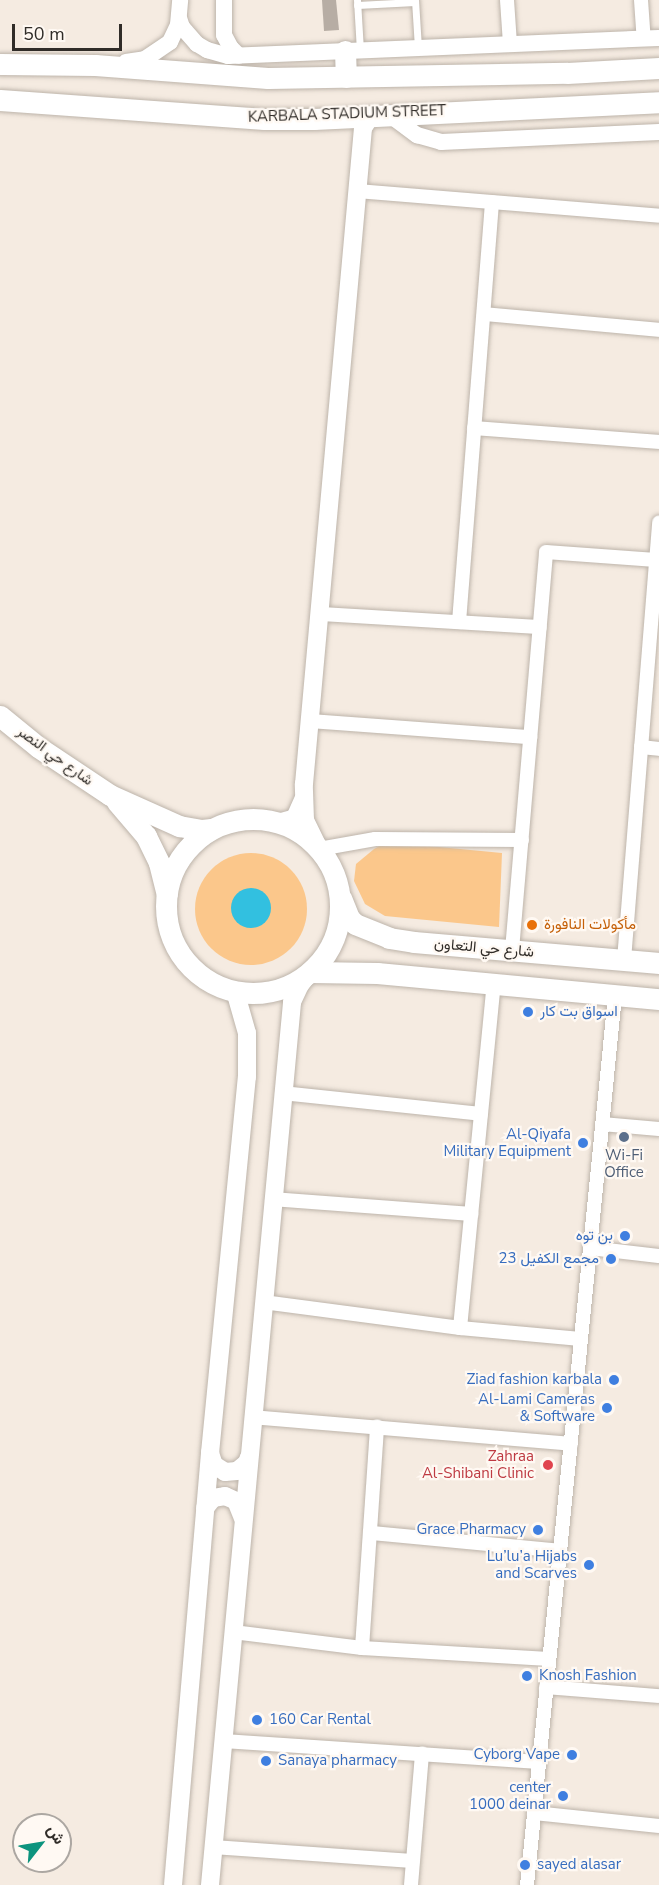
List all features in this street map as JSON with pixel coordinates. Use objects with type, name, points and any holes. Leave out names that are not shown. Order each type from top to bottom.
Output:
[{"type":"main road","points":[[345,77],[352,51]]},
{"type":"main road","points":[[0,64],[95,65],[232,76],[345,77],[584,72],[659,68]]},
{"type":"main road","points":[[584,72],[580,91],[593,105]]},
{"type":"main road","points":[[544,106],[554,90],[548,73]]},
{"type":"main road","name":"KARBALA STADIUM STREET","points":[[0,100],[264,119],[659,102]]},
{"type":"main road","points":[[278,823],[291,820],[299,814],[303,799],[363,128],[368,120],[382,115]]},
{"type":"main road","name":"شارع حي النصر","points":[[0,716],[38,747],[110,795]]},
{"type":"main road","points":[[110,795],[179,826],[201,830],[239,820],[254,819],[278,823],[296,830],[319,849]]},
{"type":"main road","points":[[110,795],[146,836],[159,863],[167,896],[167,917],[172,938],[183,956],[206,978],[235,991],[267,992],[283,988],[310,972],[369,973],[659,999]]},
{"type":"main road","points":[[210,1885],[292,1002],[300,985],[333,942],[340,905],[338,886],[331,866],[307,828],[303,799]]},
{"type":"main road","points":[[167,896],[174,869],[181,857],[189,846],[211,829]]},
{"type":"main road","name":"شارع حي التعاون","points":[[338,886],[349,918],[355,924],[376,934],[414,942],[659,963]]},
{"type":"main road","points":[[173,1885],[210,1453],[247,1077],[248,1033],[235,991]]},
{"type":"main road","points":[[210,1453],[214,1465],[231,1473],[243,1468],[249,1457]]},
{"type":"main road","points":[[205,1508],[213,1498],[225,1496],[236,1501],[243,1518]]},
{"type":"street","points":[[95,65],[145,59],[155,54],[170,42],[179,18],[180,0]]},
{"type":"street","points":[[224,0],[224,35],[231,48],[239,56]]},
{"type":"street","points":[[507,0],[510,44]]},
{"type":"street","points":[[179,18],[189,37],[207,50],[217,54],[239,56],[651,39],[641,0]]},
{"type":"street","points":[[382,115],[417,135],[441,142],[659,132]]},
{"type":"street","points":[[358,191],[659,216]]},
{"type":"street","points":[[459,622],[492,202]]},
{"type":"street","points":[[484,314],[659,330]]},
{"type":"street","points":[[474,428],[659,442]]},
{"type":"street","points":[[624,960],[641,747],[654,635],[659,522]]},
{"type":"street","points":[[513,950],[546,552],[656,560]]},
{"type":"street","points":[[320,614],[540,627]]},
{"type":"street","points":[[310,721],[530,737]]},
{"type":"street","points":[[641,747],[659,749]]},
{"type":"street","points":[[319,849],[375,838],[522,840]]},
{"type":"street","points":[[460,1328],[494,984]]},
{"type":"street","points":[[527,1885],[615,995]]},
{"type":"street","points":[[282,1093],[481,1113]]},
{"type":"street","points":[[602,1124],[659,1129]]},
{"type":"street","points":[[272,1199],[471,1214]]},
{"type":"street","points":[[590,1248],[659,1256]]},
{"type":"street","points":[[263,1302],[460,1328],[581,1339]]},
{"type":"street","points":[[252,1417],[571,1444]]},
{"type":"street","points":[[362,1648],[377,1426]]},
{"type":"street","points":[[371,1533],[560,1551]]},
{"type":"street","points":[[233,1632],[362,1648],[549,1659]]},
{"type":"street","points":[[546,1687],[659,1696]]},
{"type":"street","points":[[223,1741],[539,1762]]},
{"type":"street","points":[[411,1885],[422,1753]]},
{"type":"street","points":[[534,1813],[659,1826]]},
{"type":"street","points":[[213,1847],[413,1861]]},
{"type":"lane","points":[[352,51],[357,3],[415,1],[418,48]]},
{"type":"shaded area","points":[[387,842],[502,853],[499,927],[385,916],[365,904],[354,881],[356,864],[374,849]]},
{"type":"shaded area","points":[[251,853],[273,857],[291,869],[303,887],[307,909],[303,931],[291,949],[273,961],[251,965],[229,961],[211,949],[199,931],[195,909],[199,887],[211,869],[229,857]]},
{"type":"water","points":[[251,888],[265,894],[271,908],[265,922],[251,928],[237,922],[231,908],[237,894]]},
{"type":"building","points":[[322,0],[336,0],[339,30],[324,31]]},
{"type":"place","name":"مأكولات النافورة","points":[[532,925]]},
{"type":"place","name":"اسواق بت كار","points":[[528,1012]]},
{"type":"place","name":"Wi-Fi Office","points":[[624,1137]]},
{"type":"place","name":"Al-Qiyafa Military Equipment","points":[[583,1143]]},
{"type":"place","name":"بن توه","points":[[625,1236]]},
{"type":"place","name":"مجمع الكفيل 23","points":[[611,1259]]},
{"type":"place","name":"Ziad fashion karbala","points":[[614,1380]]},
{"type":"place","name":"Al-Lami Cameras & Software","points":[[607,1408]]},
{"type":"place","name":"Zahraa Al-Shibani Clinic","points":[[548,1465]]},
{"type":"place","name":"Grace Pharmacy","points":[[538,1530]]},
{"type":"place","name":"Lu’lu’a Hijabs and Scarves","points":[[589,1565]]},
{"type":"place","name":"Knosh Fashion","points":[[527,1676]]},
{"type":"place","name":"160 Car Rental","points":[[257,1720]]},
{"type":"place","name":"Cyborg Vape","points":[[572,1755]]},
{"type":"place","name":"Sanaya pharmacy","points":[[266,1761]]},
{"type":"place","name":"center 1000 deinar","points":[[563,1796]]},
{"type":"place","name":"sayed alasar","points":[[525,1865]]}]
